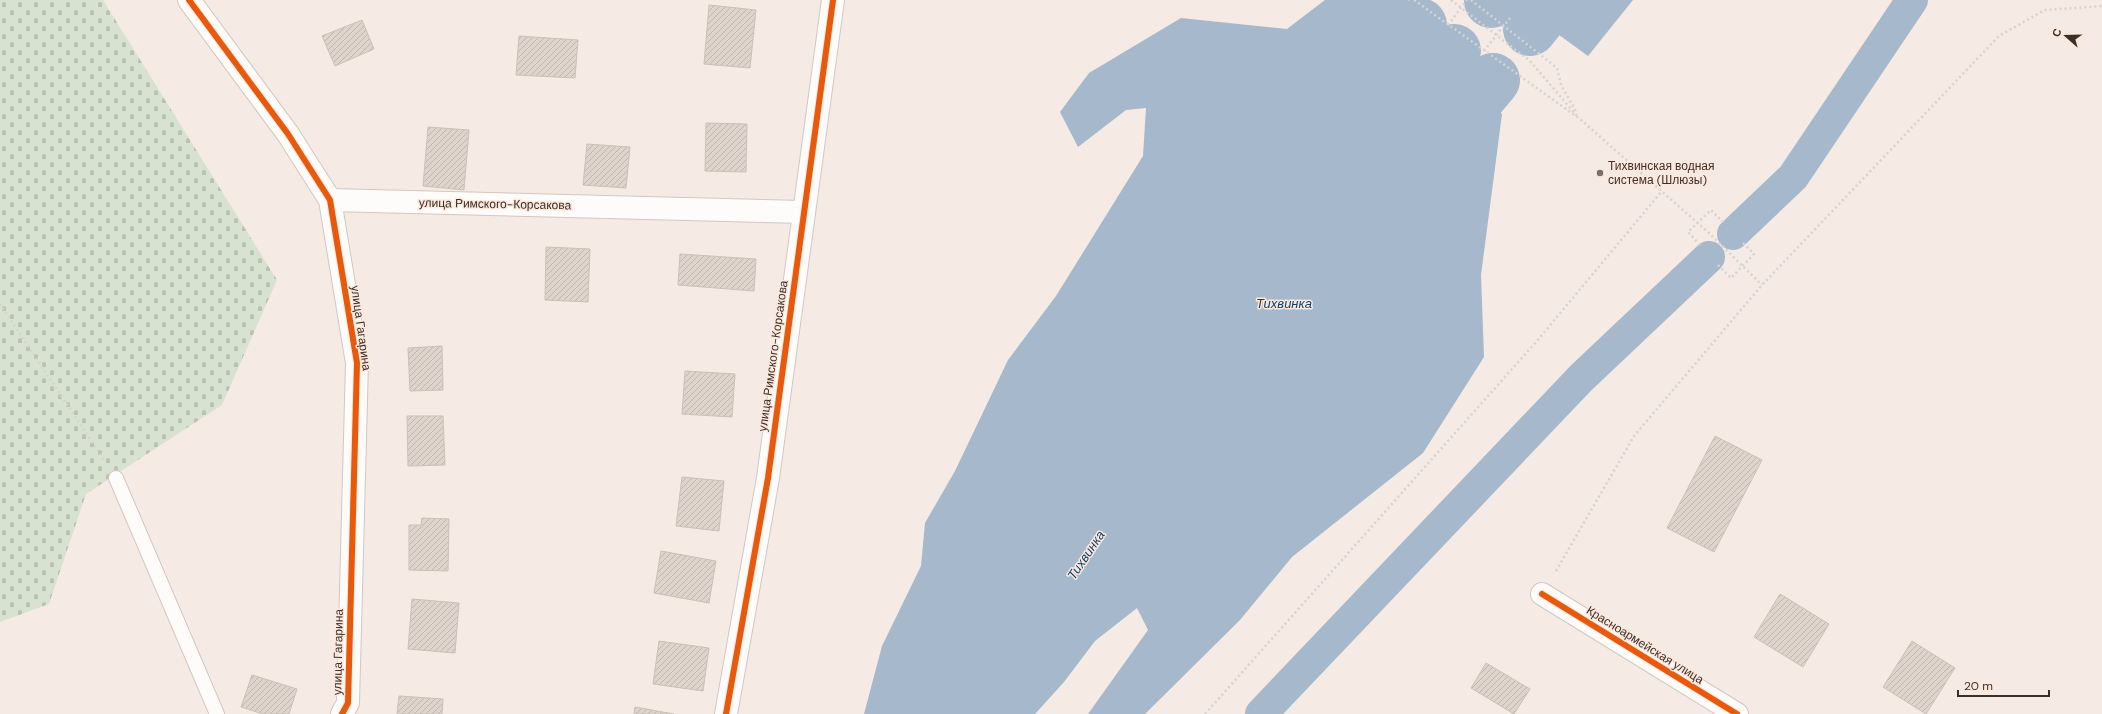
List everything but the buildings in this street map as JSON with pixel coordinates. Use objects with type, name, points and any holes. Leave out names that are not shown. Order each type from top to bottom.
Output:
[{"type":"street","name":"улица Римского-Корсакова","points":[[726,714],[768,478],[833,0]]},
{"type":"street","name":"улица Гагарина","points":[[195,4],[288,134],[330,200],[357,363],[348,703],[342,714]]},
{"type":"street","name":"улица Римского-Корсакова","points":[[330,200],[804,212]]},
{"type":"street","name":"Красноармейская улица","points":[[1542,594],[1737,714]]},
{"type":"lane","points":[[116,478],[217,714]]},
{"type":"path","points":[[1414,0],[1484,52],[1580,119],[1709,233],[1762,285]]},
{"type":"path","points":[[1451,0],[1530,61],[1580,119]]},
{"type":"path","points":[[1448,25],[1467,0]]},
{"type":"path","points":[[1471,0],[1542,54],[1557,68],[1561,85],[1580,119]]},
{"type":"path","points":[[1565,556],[1634,436],[1762,285],[1999,36],[2044,10],[2102,6]]},
{"type":"path","points":[[1484,52],[1510,18]]},
{"type":"path","points":[[1205,714],[1537,341],[1662,191]]},
{"type":"path","points":[[1700,245],[1688,232],[1711,210],[1724,223]]},
{"type":"path","points":[[1718,265],[1730,278],[1754,254],[1742,242]]},
{"type":"path","points":[[0,304],[116,478]]},
{"type":"green space","points":[[0,0],[103,0],[277,280],[222,405],[86,494],[49,604],[0,622]]},
{"type":"water","name":"Тихвинка","points":[[1325,0],[1359,0],[1502,114],[1481,275],[1484,357],[1423,453],[1292,557],[1240,620],[1145,714],[1088,714],[1148,630],[1137,608],[1095,641],[1064,682],[1035,714],[864,714],[882,646],[921,566],[925,523],[955,471],[1008,360],[1056,296],[1143,156],[1146,108],[1126,110],[1078,147],[1060,112],[1089,73],[1181,18],[1287,29]]},
{"type":"water","points":[[1511,0],[1633,0],[1588,56]]},
{"type":"waterway","name":"Тихвинка","points":[[1340,73],[1339,52],[1381,0]]},
{"type":"waterway","name":"Тихвинка","points":[[1530,29],[1553,0]]},
{"type":"waterway","points":[[1733,234],[1793,177],[1912,0]]},
{"type":"waterway","name":"Тихвинка","points":[[1369,101],[1374,79],[1420,25]]},
{"type":"waterway","name":"Тихвинка","points":[[1398,127],[1454,51]]},
{"type":"waterway","name":"Тихвинка","points":[[1427,148],[1445,137],[1493,80]]},
{"type":"waterway","points":[[1261,714],[1581,378],[1709,257]]},
{"type":"cycle path","points":[[189,0],[288,134],[330,200],[357,363],[348,703],[342,714]]},
{"type":"cycle path","points":[[726,714],[768,478],[833,0]]},
{"type":"cycle path","points":[[1542,594],[1737,714]]},
{"type":"place","name":"Тихвинская водная система (Шлюзы)","points":[[1600,173]]}]
